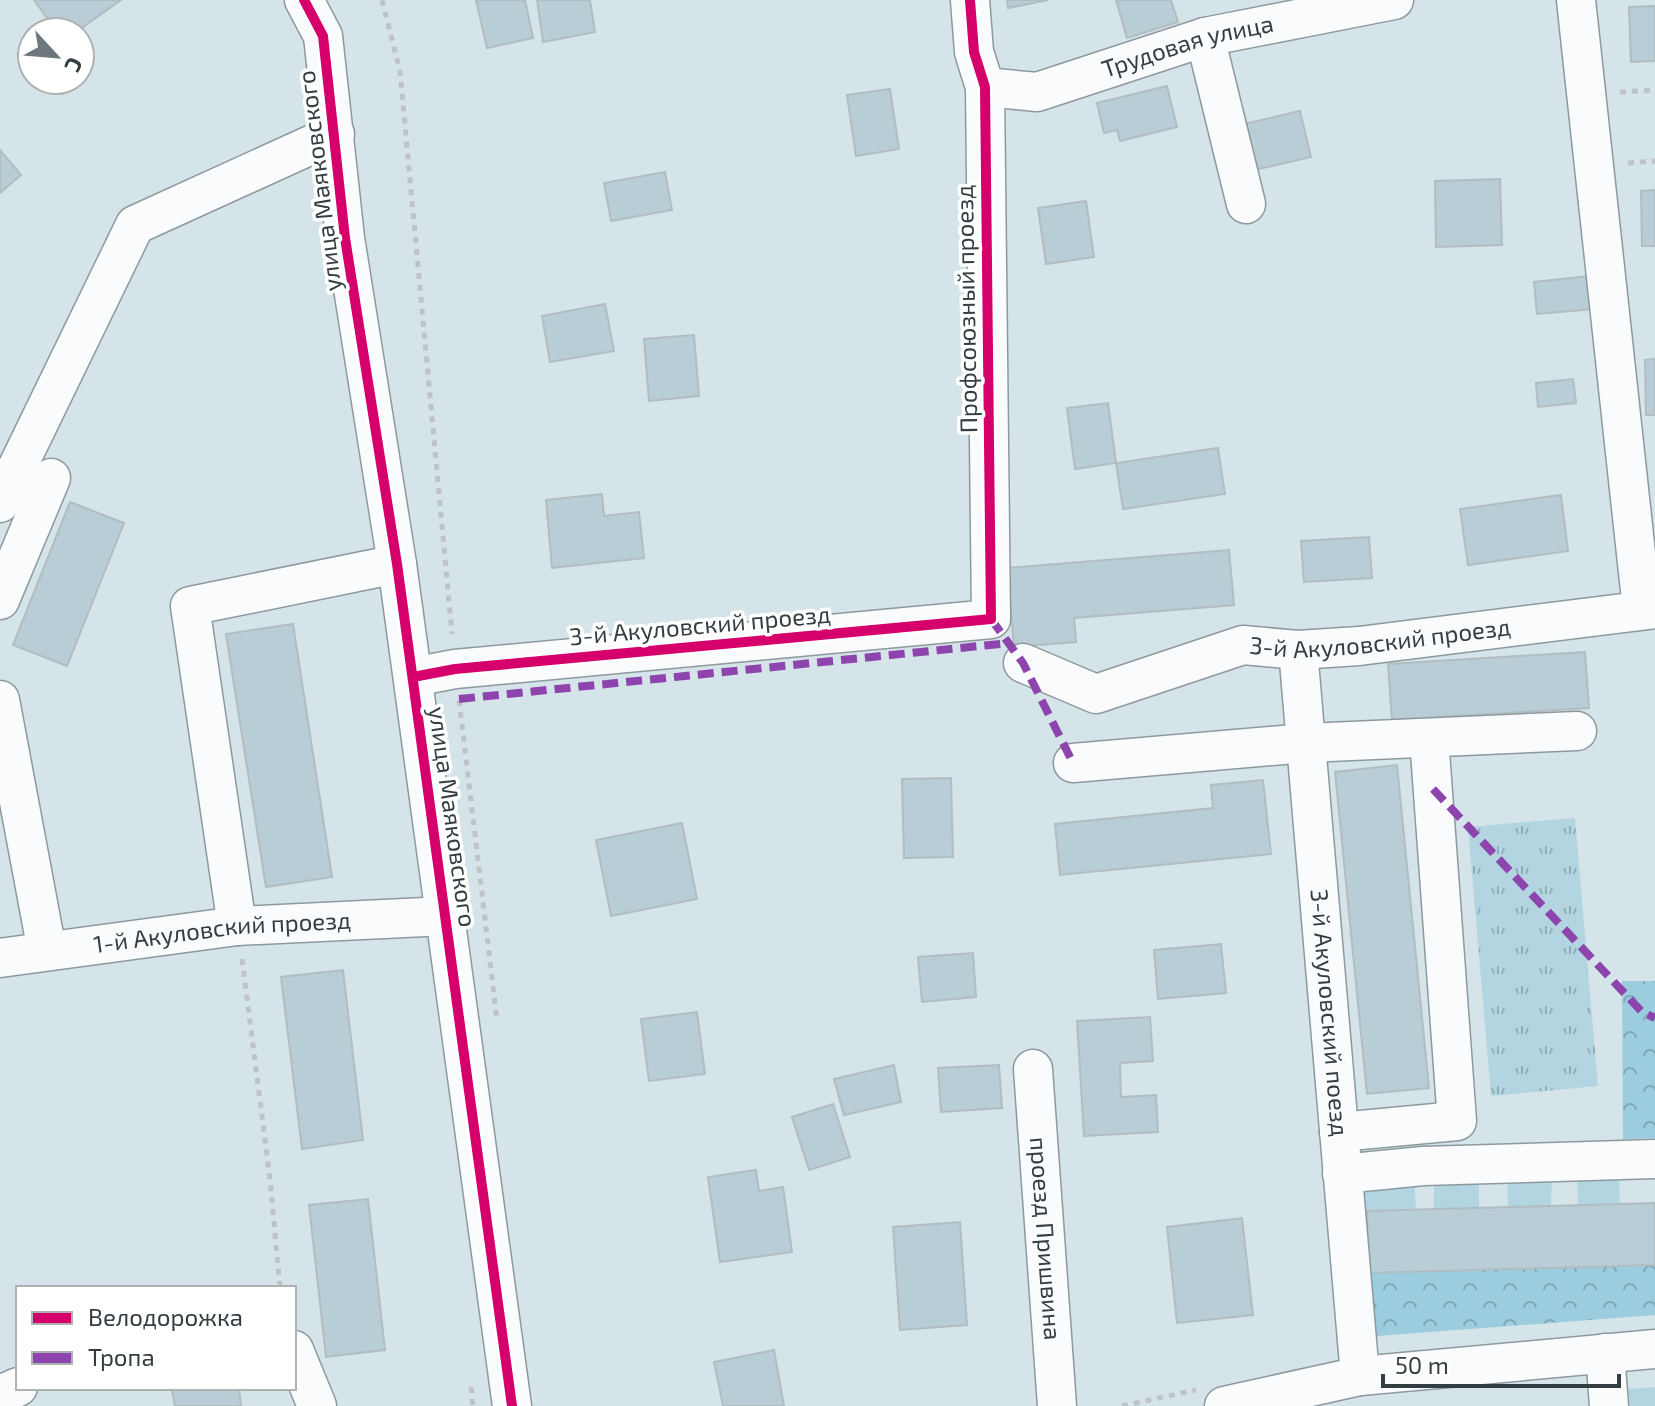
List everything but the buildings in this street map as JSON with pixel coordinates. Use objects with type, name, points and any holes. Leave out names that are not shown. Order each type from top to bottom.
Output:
[{"type":"street","name":"улица Маяковского","points":[[304,0],[323,36],[345,238],[397,564],[512,1406]]},
{"type":"street","name":"Профсоюзный проезд","points":[[970,0],[974,52],[985,87],[991,619]]},
{"type":"street","name":"Трудовая улица","points":[[985,87],[1037,92],[1205,37],[1394,0]]},
{"type":"street","points":[[1576,0],[1648,609]]},
{"type":"street","points":[[1205,37],[1246,204]]},
{"type":"street","points":[[0,503],[135,225],[335,134]]},
{"type":"street","points":[[0,600],[51,478]]},
{"type":"street","points":[[237,926],[190,606],[397,564]]},
{"type":"street","name":"3-й Акуловский проезд","points":[[1023,663],[1096,694],[1243,645],[1298,650],[1359,646],[1648,609]]},
{"type":"street","name":"3-й Акуловский проезд","points":[[413,677],[455,669],[991,619]]},
{"type":"street","name":"3-й Акуловский поезд","points":[[1298,650],[1360,1376]]},
{"type":"street","points":[[0,700],[47,951]]},
{"type":"street","points":[[1073,763],[1306,743],[1577,731]]},
{"type":"street","points":[[1339,1132],[1457,1121],[1429,738]]},
{"type":"street","name":"1-й Акуловский проезд","points":[[0,958],[237,926],[446,916]]},
{"type":"street","name":"проезд Пришвина","points":[[1033,1069],[1057,1406]]},
{"type":"street","points":[[1342,1174],[1423,1166],[1655,1159]]},
{"type":"street","points":[[1224,1406],[1360,1376],[1655,1349]]},
{"type":"street","points":[[1605,1353],[1609,1406]]},
{"type":"street","points":[[296,1355],[317,1406]]},
{"type":"path","points":[[382,0],[400,71],[455,669]]},
{"type":"path","points":[[237,926],[270,1179],[280,1286]]},
{"type":"green space","points":[[1575,818],[1598,1086],[1491,1096],[1468,827]]},
{"type":"green space","points":[[1622,981],[1655,981],[1655,1138],[1623,1139]]},
{"type":"green space","points":[[1507,1173],[1552,1174],[1551,1206],[1508,1207]]},
{"type":"green space","points":[[1619,1174],[1620,1204],[1578,1205],[1577,1175]]},
{"type":"green space","points":[[1414,1175],[1416,1210],[1367,1212],[1367,1228],[1358,1231],[1355,1181]]},
{"type":"green space","points":[[1479,1177],[1479,1209],[1434,1210],[1434,1179]]},
{"type":"green space","points":[[1655,1265],[1655,1315],[1377,1336],[1368,1273]]},
{"type":"green space","points":[[1655,1387],[1655,1406],[1630,1406],[1628,1389]]},
{"type":"marked path","points":[[991,619],[1023,663],[1073,763]]},
{"type":"marked path","points":[[459,699],[1009,643]]},
{"type":"marked path","points":[[1433,789],[1642,1012],[1655,1018]]},
{"type":"cycle path","points":[[304,0],[323,36],[345,238],[397,564],[512,1406]]},
{"type":"cycle path","points":[[413,677],[455,669],[991,619],[985,87],[974,52],[970,0]]}]
